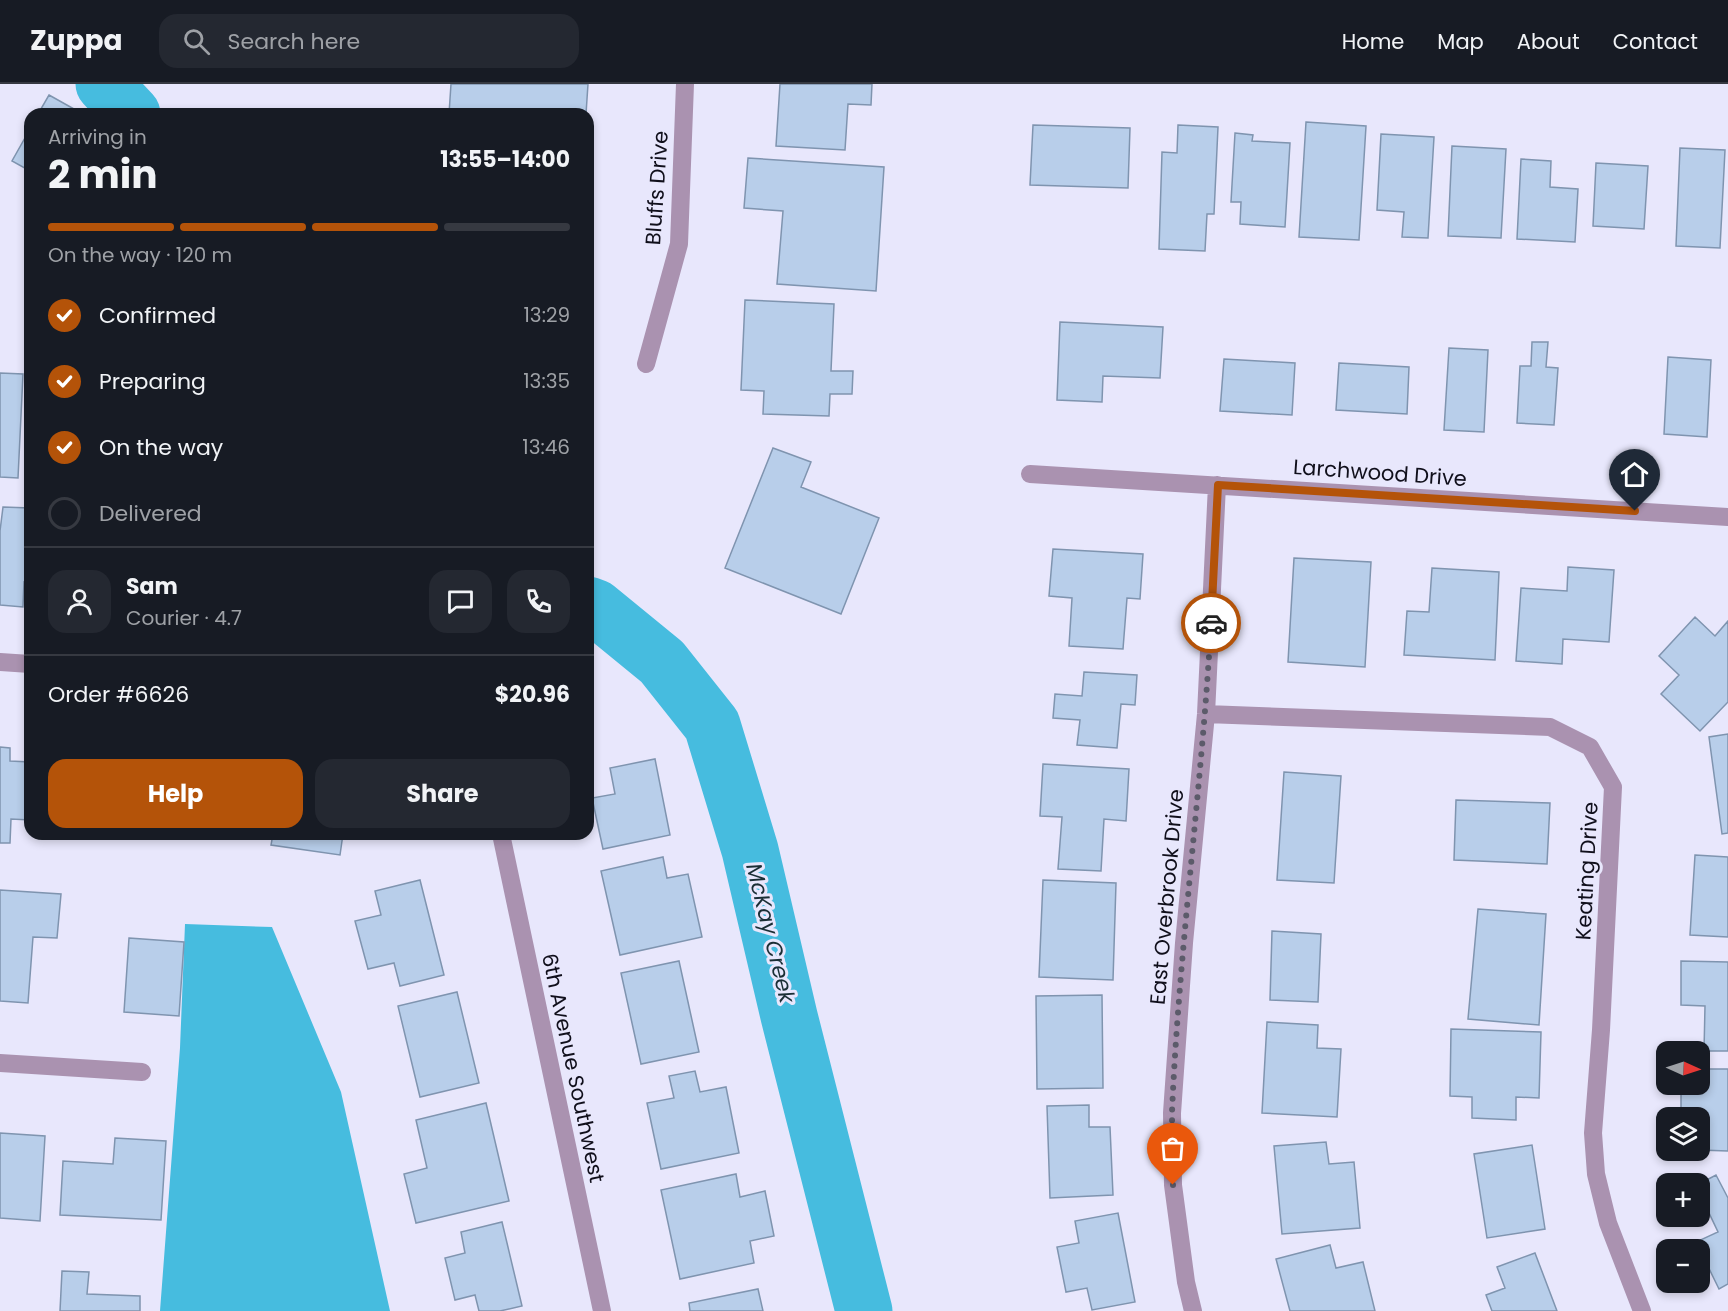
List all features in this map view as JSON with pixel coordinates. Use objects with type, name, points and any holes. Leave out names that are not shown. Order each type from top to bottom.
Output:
[{"type":"street","name":"Bluffs Drive","points":[[646,364],[679,244],[685,84]]},
{"type":"street","name":"Larchwood Drive","points":[[1030,474],[1728,517]]},
{"type":"street","name":"East Overbrook Drive","points":[[1193,1311],[1186,1282],[1173,1185],[1172,1113],[1206,714],[1218,485]]},
{"type":"street","points":[[0,662],[24,664]]},
{"type":"street","name":"Keating Drive","points":[[1206,714],[1550,727],[1590,747],[1613,787],[1601,1030],[1593,1133],[1596,1174],[1608,1223],[1642,1311]]},
{"type":"street","name":"6th Avenue Southwest","points":[[502,840],[602,1311]]},
{"type":"street","points":[[0,1064],[142,1072]]},
{"type":"water","points":[[185,924],[272,927],[341,1092],[390,1311],[160,1311],[180,1048]]},
{"type":"building","points":[[451,84],[588,84],[586,108],[449,108]]},
{"type":"building","points":[[780,84],[872,84],[871,105],[848,104],[845,150],[776,146]]},
{"type":"building","points":[[49,95],[72,108],[41,108]]},
{"type":"building","points":[[1306,122],[1366,126],[1359,240],[1299,237]]},
{"type":"building","points":[[1033,125],[1130,128],[1128,188],[1030,185]]},
{"type":"building","points":[[1178,125],[1218,127],[1214,214],[1207,214],[1205,251],[1159,249],[1162,152],[1177,153]]},
{"type":"building","points":[[1235,133],[1253,135],[1252,141],[1290,143],[1285,227],[1240,224],[1241,202],[1231,202]]},
{"type":"building","points":[[1381,134],[1434,137],[1428,238],[1402,237],[1404,212],[1377,210]]},
{"type":"building","points":[[24,140],[24,168],[12,161]]},
{"type":"building","points":[[1452,146],[1506,149],[1501,238],[1448,236]]},
{"type":"building","points":[[1680,148],[1725,150],[1720,248],[1676,246]]},
{"type":"building","points":[[748,158],[884,167],[876,291],[777,284],[783,211],[744,208]]},
{"type":"building","points":[[1521,159],[1551,161],[1550,187],[1578,189],[1575,242],[1517,239]]},
{"type":"building","points":[[1596,163],[1648,166],[1644,229],[1593,226]]},
{"type":"building","points":[[745,300],[834,304],[831,371],[853,371],[852,394],[830,394],[829,416],[763,414],[764,391],[741,390]]},
{"type":"building","points":[[1060,322],[1163,327],[1160,378],[1103,376],[1102,402],[1057,400]]},
{"type":"building","points":[[1532,342],[1548,342],[1546,367],[1558,368],[1554,425],[1517,423],[1520,366],[1531,366]]},
{"type":"building","points":[[1449,348],[1488,350],[1484,432],[1444,430]]},
{"type":"building","points":[[1668,357],[1711,360],[1707,437],[1664,434]]},
{"type":"building","points":[[1224,359],[1295,363],[1292,415],[1220,411]]},
{"type":"building","points":[[1339,363],[1409,367],[1407,414],[1336,410]]},
{"type":"building","points":[[0,373],[23,374],[18,478],[0,477]]},
{"type":"building","points":[[773,448],[811,462],[801,487],[879,518],[841,614],[725,568]]},
{"type":"building","points":[[3,507],[24,508],[23,607],[0,605],[0,531]]},
{"type":"building","points":[[1053,549],[1143,554],[1140,599],[1127,598],[1123,649],[1069,646],[1072,598],[1049,596]]},
{"type":"building","points":[[1294,558],[1371,562],[1365,667],[1288,662]]},
{"type":"building","points":[[1568,567],[1614,570],[1609,642],[1563,639],[1562,664],[1516,661],[1521,588],[1567,591]]},
{"type":"building","points":[[1432,568],[1499,572],[1495,660],[1404,655],[1407,611],[1429,612]]},
{"type":"building","points":[[1695,617],[1715,636],[1728,621],[1728,702],[1700,731],[1661,694],[1679,675],[1659,656]]},
{"type":"building","points":[[1084,672],[1137,675],[1135,705],[1121,704],[1117,748],[1077,745],[1080,720],[1053,718],[1055,694],[1082,696]]},
{"type":"building","points":[[1728,734],[1728,833],[1722,834],[1709,737]]},
{"type":"building","points":[[0,747],[10,748],[10,761],[24,762],[24,820],[11,819],[10,843],[0,843]]},
{"type":"building","points":[[655,759],[670,835],[603,849],[594,798],[615,794],[610,768]]},
{"type":"building","points":[[1043,764],[1129,769],[1126,821],[1104,819],[1101,871],[1058,869],[1062,817],[1040,816]]},
{"type":"building","points":[[1284,772],[1341,776],[1334,883],[1277,880]]},
{"type":"building","points":[[1456,800],[1550,803],[1547,864],[1454,860]]},
{"type":"building","points":[[272,840],[342,840],[340,855],[271,845]]},
{"type":"building","points":[[1695,855],[1728,857],[1728,937],[1690,935]]},
{"type":"building","points":[[663,857],[667,878],[688,874],[702,937],[620,955],[601,871]]},
{"type":"building","points":[[420,880],[444,975],[400,986],[394,963],[368,969],[355,921],[381,915],[375,891]]},
{"type":"building","points":[[1043,880],[1116,883],[1113,980],[1039,977]]},
{"type":"building","points":[[0,890],[61,894],[57,938],[33,937],[28,1003],[0,1001]]},
{"type":"building","points":[[1478,909],[1546,914],[1539,1025],[1468,1019]]},
{"type":"building","points":[[1272,931],[1321,934],[1318,1002],[1270,1000]]},
{"type":"building","points":[[129,938],[184,942],[179,1016],[124,1012]]},
{"type":"building","points":[[679,961],[699,1052],[641,1064],[621,973]]},
{"type":"building","points":[[1681,961],[1728,962],[1728,1051],[1710,1051],[1710,1041],[1704,1041],[1705,1006],[1681,1005]]},
{"type":"building","points":[[457,992],[479,1083],[420,1097],[398,1006]]},
{"type":"building","points":[[1102,995],[1103,1088],[1037,1089],[1036,996]]},
{"type":"building","points":[[1267,1022],[1318,1025],[1317,1048],[1341,1049],[1337,1117],[1262,1113]]},
{"type":"building","points":[[1451,1029],[1541,1032],[1539,1098],[1516,1097],[1516,1120],[1472,1118],[1472,1097],[1450,1096]]},
{"type":"building","points":[[1710,1069],[1728,1069],[1728,1151],[1710,1150],[1710,1107],[1681,1107],[1681,1095],[1710,1095]]},
{"type":"building","points":[[695,1071],[700,1092],[726,1087],[739,1153],[661,1169],[647,1103],[674,1098],[669,1076]]},
{"type":"building","points":[[486,1103],[509,1201],[416,1223],[404,1174],[427,1168],[416,1120]]},
{"type":"building","points":[[1089,1105],[1089,1127],[1110,1127],[1113,1195],[1050,1198],[1047,1106]]},
{"type":"building","points":[[0,1133],[45,1136],[40,1221],[0,1218]]},
{"type":"building","points":[[115,1138],[166,1141],[161,1220],[60,1215],[63,1161],[113,1164]]},
{"type":"building","points":[[1326,1142],[1329,1164],[1354,1162],[1360,1228],[1282,1234],[1274,1146]]},
{"type":"building","points":[[1532,1145],[1545,1229],[1487,1238],[1474,1154]]},
{"type":"building","points":[[736,1174],[740,1197],[765,1191],[774,1236],[750,1241],[754,1263],[680,1279],[661,1190]]},
{"type":"building","points":[[1716,1175],[1728,1198],[1728,1284],[1719,1289],[1710,1271],[1710,1239],[1703,1239],[1718,1232],[1710,1215],[1710,1178]]},
{"type":"building","points":[[1118,1213],[1135,1302],[1092,1310],[1087,1288],[1066,1292],[1057,1247],[1079,1243],[1075,1221]]},
{"type":"building","points":[[502,1222],[522,1306],[500,1311],[479,1311],[475,1295],[455,1300],[445,1258],[465,1253],[461,1232]]},
{"type":"building","points":[[1330,1245],[1336,1268],[1363,1262],[1375,1311],[1290,1311],[1276,1259]]},
{"type":"building","points":[[1535,1253],[1557,1311],[1492,1311],[1486,1295],[1505,1288],[1497,1267]]},
{"type":"building","points":[[62,1271],[89,1272],[87,1294],[140,1296],[140,1311],[60,1311]]},
{"type":"building","points":[[758,1289],[763,1311],[690,1311],[689,1303]]},
{"type":"waterway","name":"McKay Creek","points":[[104,84],[126,108]]},
{"type":"waterway","name":"McKay Creek","points":[[594,607],[662,662],[712,725],[750,850],[789,1016],[864,1311]]},
{"type":"way so far","points":[[1173,1185],[1172,1113],[1206,714],[1211,623]]},
{"type":"route","points":[[1211,623],[1218,485],[1635,511]]}]
